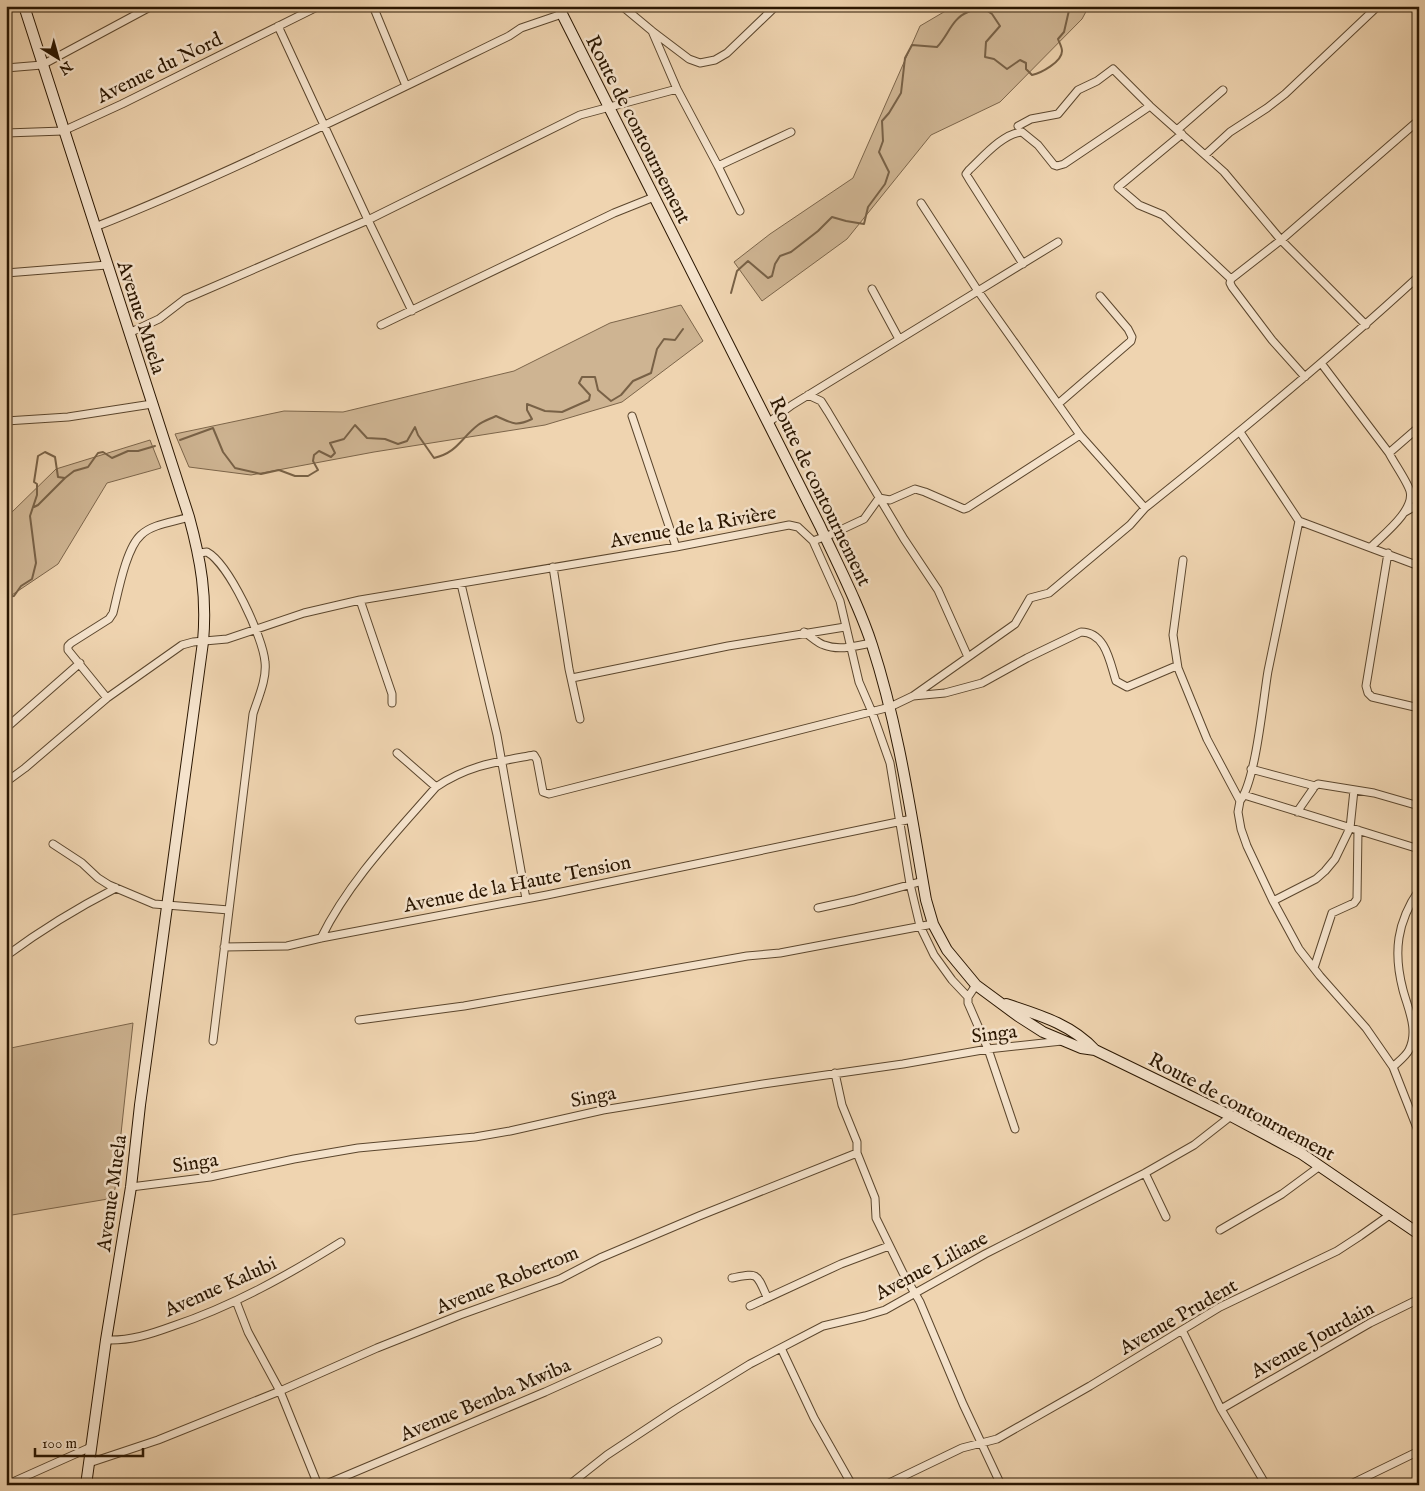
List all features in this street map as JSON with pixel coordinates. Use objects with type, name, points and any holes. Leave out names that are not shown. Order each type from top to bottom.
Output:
[{"type":"street","name":"Avenue Muela","points":[[24,6],[189,517],[199,553],[205,617],[141,1096],[131,1187],[106,1340],[86,1485]]},
{"type":"street","points":[[6,68],[42,65],[152,6]]},
{"type":"street","name":"Avenue du Nord","points":[[6,133],[63,131],[130,100],[319,6]]},
{"type":"street","points":[[373,6],[406,86]]},
{"type":"street","points":[[622,6],[689,60],[700,63],[715,60],[727,53],[776,6]]},
{"type":"street","points":[[1205,155],[1230,132],[1285,94],[1378,6]]},
{"type":"street","points":[[94,227],[170,197],[323,126],[560,10]]},
{"type":"street","name":"Route de contournement","points":[[560,10],[769,422],[825,537],[871,643],[890,707],[926,900],[934,924],[948,950],[976,985],[1042,1032],[1081,1048],[1095,1050],[1230,1116],[1302,1154],[1419,1234]]},
{"type":"street","points":[[278,26],[323,126],[412,311]]},
{"type":"street","points":[[652,31],[677,89],[740,211]]},
{"type":"street","points":[[1018,126],[1031,119],[1058,114],[1078,90],[1113,69],[1150,106],[1224,172],[1281,240],[1366,325]]},
{"type":"street","points":[[129,333],[159,319],[185,298],[368,220],[580,115],[677,89]]},
{"type":"street","points":[[1223,90],[1118,188],[1139,205],[1163,215],[1231,279],[1232,287],[1272,340],[1305,377]]},
{"type":"street","points":[[1023,264],[968,179],[966,174],[969,170],[1014,132],[1022,132],[1038,145],[1054,165],[1064,164],[1150,106]]},
{"type":"street","points":[[1231,279],[1281,240],[1419,120]]},
{"type":"street","points":[[718,166],[790,132]]},
{"type":"street","points":[[381,325],[614,213],[654,197]]},
{"type":"street","points":[[921,203],[978,291],[1080,435],[1145,508]]},
{"type":"street","points":[[769,422],[808,395],[1058,242]]},
{"type":"street","points":[[6,273],[107,265]]},
{"type":"street","points":[[321,938],[335,912],[371,860],[436,787],[477,766],[534,755],[543,792],[548,794],[872,712],[890,707],[913,696],[1015,624],[1030,598],[1049,593],[1130,525],[1145,508],[1240,432],[1366,325],[1419,276]]},
{"type":"street","points":[[872,289],[899,339]]},
{"type":"street","points":[[1058,404],[1131,342],[1132,337],[1128,329],[1100,296]]},
{"type":"street","points":[[1321,363],[1389,453],[1410,491],[1410,501],[1405,512]]},
{"type":"street","points":[[808,395],[821,401],[879,498],[938,590],[968,657]]},
{"type":"street","points":[[6,421],[68,417],[152,404]]},
{"type":"street","points":[[632,416],[676,547]]},
{"type":"street","points":[[1389,453],[1419,428]]},
{"type":"street","points":[[1240,432],[1299,521],[1419,566]]},
{"type":"street","points":[[879,498],[890,500],[914,489],[964,509],[968,508],[1080,435]]},
{"type":"street","points":[[879,498],[864,520],[813,541],[840,601],[858,682],[872,712],[890,763],[910,884],[920,926],[934,955],[952,980],[968,997]]},
{"type":"street","points":[[1371,547],[1405,512],[1419,504]]},
{"type":"street","points":[[107,698],[68,650],[68,646],[109,619],[113,613],[131,547],[141,535],[151,529],[189,517]]},
{"type":"street","points":[[1299,521],[1251,769],[1238,812],[1241,828],[1247,846],[1273,901],[1300,949],[1366,1028],[1393,1067],[1419,1133]]},
{"type":"street","name":"Avenue de la Rivière","points":[[6,782],[107,698],[182,645],[228,639],[304,612],[360,600],[676,547],[789,525],[798,527],[813,541]]},
{"type":"street","points":[[199,553],[207,552],[213,555],[224,569],[242,599],[255,629],[266,663],[265,674],[253,714],[213,1042]]},
{"type":"street","points":[[1388,554],[1366,686],[1368,693],[1372,697],[1419,708]]},
{"type":"street","points":[[1183,560],[1173,635],[1178,668],[1207,739],[1242,798],[1297,812],[1419,849]]},
{"type":"street","points":[[553,567],[580,719]]},
{"type":"street","points":[[461,584],[502,761],[526,899]]},
{"type":"street","points":[[360,600],[392,694],[392,703]]},
{"type":"street","points":[[572,678],[728,646],[804,632],[845,627]]},
{"type":"street","points":[[804,632],[824,645],[840,648],[871,643]]},
{"type":"street","points":[[913,696],[945,693],[982,683],[1027,658],[1081,632],[1088,632],[1094,635],[1106,647],[1116,681],[1127,687],[1174,667],[1178,668]]},
{"type":"street","points":[[6,728],[80,663]]},
{"type":"street","points":[[398,753],[436,787]]},
{"type":"street","points":[[1251,769],[1315,786],[1323,784],[1374,793],[1419,806]]},
{"type":"street","points":[[1297,812],[1315,786]]},
{"type":"street","points":[[1273,901],[1316,879],[1325,872],[1335,859],[1350,828],[1354,790]]},
{"type":"street","name":"Avenue de la Haute Tension","points":[[224,947],[287,946],[526,899],[912,818]]},
{"type":"street","points":[[1314,968],[1332,913],[1354,903],[1357,899],[1358,830]]},
{"type":"street","points":[[53,844],[82,863],[98,878],[151,903],[167,906],[229,910]]},
{"type":"street","points":[[818,908],[923,881]]},
{"type":"street","points":[[6,956],[46,927],[116,888]]},
{"type":"street","points":[[1393,1067],[1409,1052],[1413,1039],[1413,1020],[1402,988],[1397,952],[1399,928],[1413,898],[1419,890]]},
{"type":"street","points":[[359,1020],[464,1006],[747,956],[780,953],[934,924]]},
{"type":"street","points":[[976,985],[968,997],[968,1003],[988,1049],[1015,1129]]},
{"type":"street","name":"Route de contournement","points":[[1000,1002],[1049,1018],[1063,1025],[1088,1041],[1095,1050]]},
{"type":"street","points":[[1413,1020],[1419,1014]]},
{"type":"street","name":"Singa","points":[[131,1187],[210,1177],[294,1159],[358,1148],[501,1133],[603,1110],[834,1073],[904,1064],[988,1049],[1062,1041]]},
{"type":"street","points":[[834,1073],[842,1105],[857,1142],[857,1153],[875,1198],[876,1218],[915,1293],[1001,1485]]},
{"type":"street","name":"Avenue Liliane","points":[[569,1485],[607,1455],[750,1364],[823,1326],[885,1310],[985,1254],[1146,1173],[1194,1145],[1230,1116]]},
{"type":"street","name":"Avenue Robertom","points":[[89,1463],[158,1440],[280,1391],[377,1348],[560,1279],[600,1258],[699,1216],[857,1153]]},
{"type":"street","points":[[1220,1230],[1282,1194],[1320,1166]]},
{"type":"street","points":[[1146,1173],[1166,1217]]},
{"type":"street","name":"Avenue Prudent","points":[[885,1485],[945,1455],[981,1442],[997,1439],[1220,1308],[1337,1251],[1391,1214]]},
{"type":"street","name":"Avenue Kalubi","points":[[106,1340],[128,1339],[197,1318],[236,1301],[342,1242]]},
{"type":"street","points":[[750,1306],[841,1264],[889,1246]]},
{"type":"street","points":[[732,1278],[751,1274],[756,1275],[760,1279],[767,1297]]},
{"type":"street","name":"Avenue Jourdain","points":[[1221,1409],[1370,1324],[1419,1299]]},
{"type":"street","points":[[236,1301],[248,1332],[280,1391],[318,1485]]},
{"type":"street","points":[[1182,1330],[1221,1409],[1266,1485]]},
{"type":"street","name":"Avenue Bemba Mwiba","points":[[324,1485],[545,1392],[658,1340]]},
{"type":"street","points":[[781,1348],[814,1418],[852,1485]]},
{"type":"street","points":[[6,1485],[91,1447]]},
{"type":"street","points":[[1349,1485],[1419,1451]]},
{"type":"shaded area","points":[[954,6],[1089,6],[1082,19],[1000,102],[931,135],[847,239],[762,301],[734,262],[770,234],[853,178],[920,26]]},
{"type":"shaded area","points":[[681,305],[703,341],[622,402],[545,425],[374,452],[251,475],[189,467],[175,434],[284,411],[343,412],[514,371],[610,323]]},
{"type":"shaded area","points":[[150,440],[161,468],[107,483],[58,564],[6,599],[6,523],[11,513],[56,469]]},
{"type":"shaded area","points":[[133,1023],[114,1198],[6,1216],[6,1049]]},
{"type":"waterway","points":[[731,293],[737,271],[748,261],[768,278],[772,276],[775,264],[780,256],[791,252],[818,231],[832,217],[864,224],[868,207],[885,184],[889,172],[879,152],[883,141],[882,121],[901,93],[905,58],[912,45],[937,47],[958,18],[970,11],[983,8],[992,14],[1000,26],[986,42],[985,57],[994,59],[1007,69],[1020,60],[1026,63],[1026,69],[1032,75],[1059,59],[1062,49],[1058,39],[1064,32],[1070,6]]},
{"type":"waterway","points":[[180,440],[213,428],[223,452],[235,468],[261,474],[279,470],[295,476],[308,476],[318,470],[313,461],[314,455],[319,451],[331,457],[335,453],[330,443],[344,439],[355,425],[367,438],[385,439],[398,444],[407,441],[415,427],[418,435],[434,458],[454,449],[478,425],[496,416],[514,423],[521,423],[532,419],[527,410],[527,404],[545,411],[562,412],[589,400],[590,395],[579,383],[582,377],[595,377],[598,390],[611,401],[621,395],[633,381],[651,373],[657,349],[664,339],[675,340],[683,329]]},
{"type":"waterway","points":[[6,597],[14,596],[21,586],[32,579],[36,563],[30,516],[37,495],[37,484],[34,482],[38,456],[45,452],[55,457],[58,477],[65,478],[74,471],[88,467],[98,453],[103,452],[112,458],[128,451],[138,451],[155,446]]},
{"type":"waterway","points":[[34,507],[65,478]]}]
